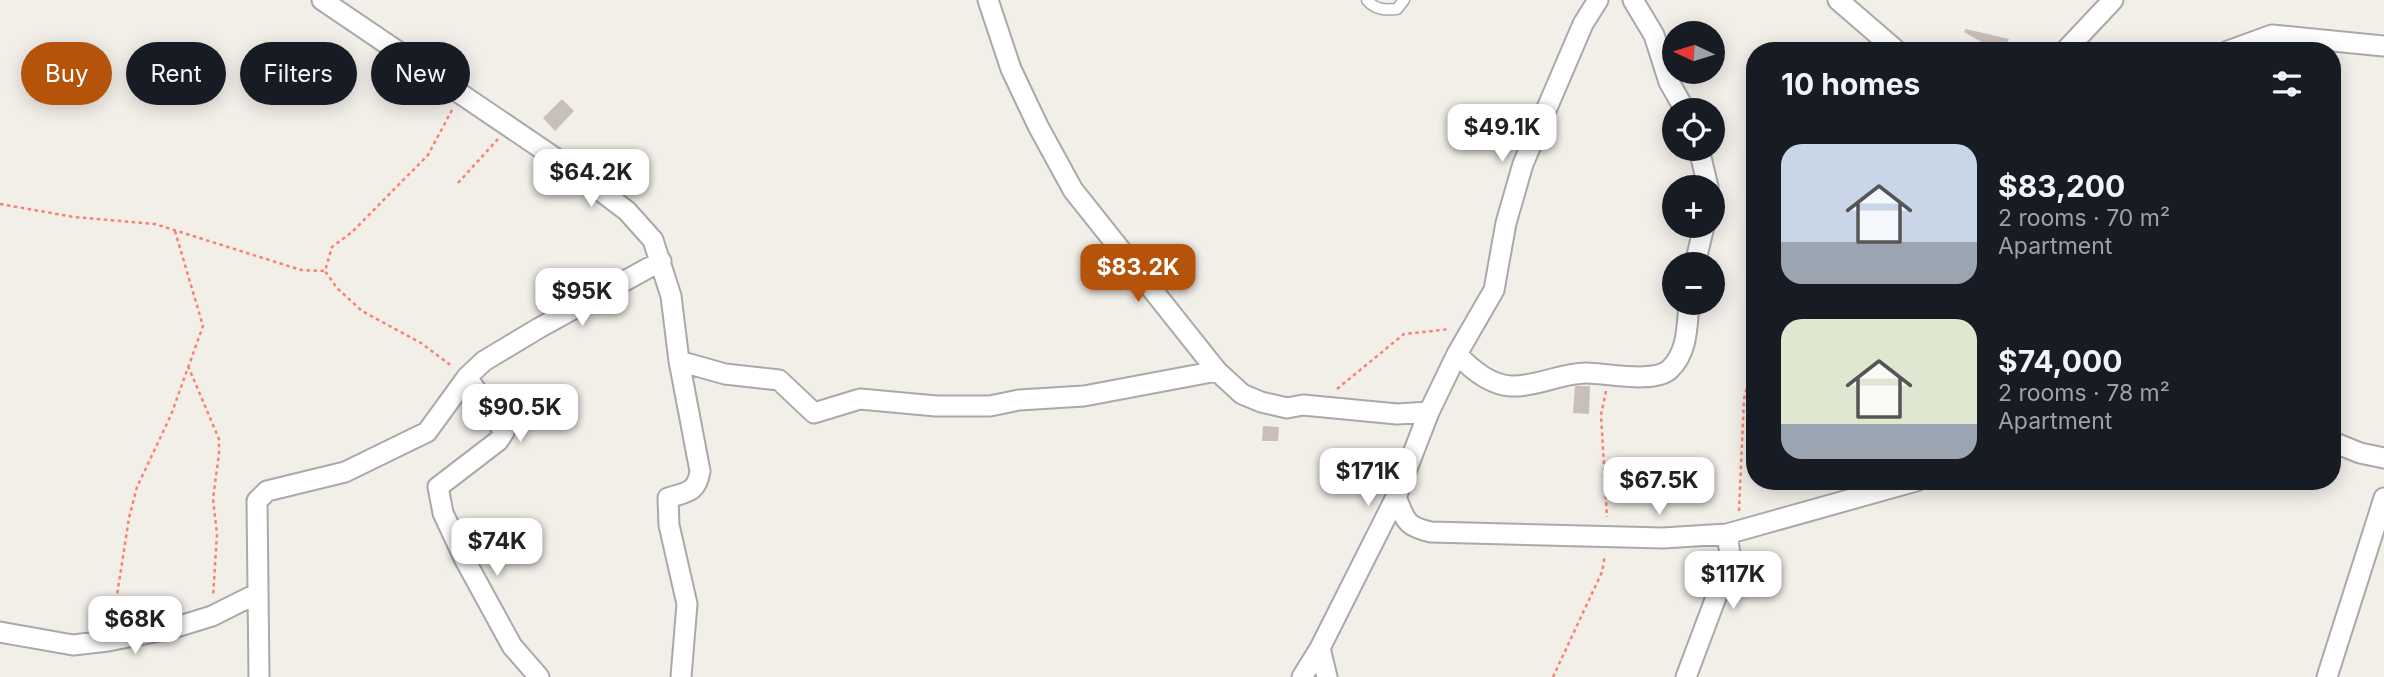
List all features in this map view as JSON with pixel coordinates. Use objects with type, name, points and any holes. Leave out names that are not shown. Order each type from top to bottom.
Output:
[{"type":"street","points":[[322,0],[383,42]]},
{"type":"street","points":[[988,0],[1011,69],[1073,190],[1217,371],[1242,394],[1287,408],[1303,405],[1397,414],[1429,412]]},
{"type":"street","points":[[1302,677],[1320,648],[1396,497],[1429,412],[1457,354],[1494,290],[1506,223],[1522,164],[1583,24],[1598,0]]},
{"type":"street","points":[[1633,0],[1654,35],[1669,82],[1678,98]]},
{"type":"street","points":[[1838,0],[1887,42]]},
{"type":"street","points":[[2073,42],[2113,0]]},
{"type":"street","points":[[2253,42],[2272,35],[2384,46]]},
{"type":"street","points":[[470,102],[573,170],[627,211],[653,240],[661,261],[671,296],[699,471],[698,483],[691,490],[668,498],[669,525],[687,604],[681,677]]},
{"type":"street","points":[[259,677],[257,500],[267,491],[345,472],[427,432],[467,377],[484,361],[661,261]]},
{"type":"street","points":[[1457,354],[1471,369],[1497,383],[1513,386],[1584,373],[1609,376],[1653,375],[1669,371],[1679,356],[1686,339],[1688,315]]},
{"type":"street","points":[[680,361],[725,374],[779,380],[814,413],[860,399],[936,406],[990,406],[1084,396],[1217,371]]},
{"type":"street","points":[[467,377],[504,432],[498,441],[438,487],[443,513],[465,561],[512,646],[539,677]]},
{"type":"street","points":[[2341,445],[2384,458]]},
{"type":"street","points":[[1396,497],[1406,522],[1414,528],[1432,532],[1663,538],[1733,532],[1884,490]]},
{"type":"street","points":[[2327,677],[2384,498]]},
{"type":"street","points":[[1686,677],[1727,568],[1733,532]]},
{"type":"street","points":[[0,632],[73,645],[108,641],[170,629],[212,616],[258,593]]},
{"type":"street","points":[[1320,648],[1327,677]]},
{"type":"lane","points":[[1367,0],[1371,5],[1384,10],[1397,9],[1404,0]]},
{"type":"path","points":[[455,105],[428,155],[352,232],[332,247],[326,271],[337,288],[362,311],[421,343],[467,377]]},
{"type":"path","points":[[458,183],[509,127]]},
{"type":"path","points":[[0,204],[74,217],[155,224],[301,270],[326,271]]},
{"type":"path","points":[[108,641],[117,607],[129,518],[137,487],[171,415],[203,326],[175,231]]},
{"type":"path","points":[[1333,392],[1404,334],[1474,325]]},
{"type":"path","points":[[188,366],[219,439],[212,499],[217,534],[212,616]]},
{"type":"path","points":[[1553,677],[1602,572],[1608,536],[1601,415],[1609,376]]},
{"type":"path","points":[[1733,532],[1746,390]]},
{"type":"building","points":[[1966,29],[2009,39],[2007,42],[1981,42],[1964,32]]},
{"type":"building","points":[[562,99],[574,111],[555,131],[543,118]]},
{"type":"building","points":[[1575,386],[1590,386],[1589,414],[1573,413]]},
{"type":"building","points":[[1263,426],[1279,427],[1278,441],[1262,441]]}]
